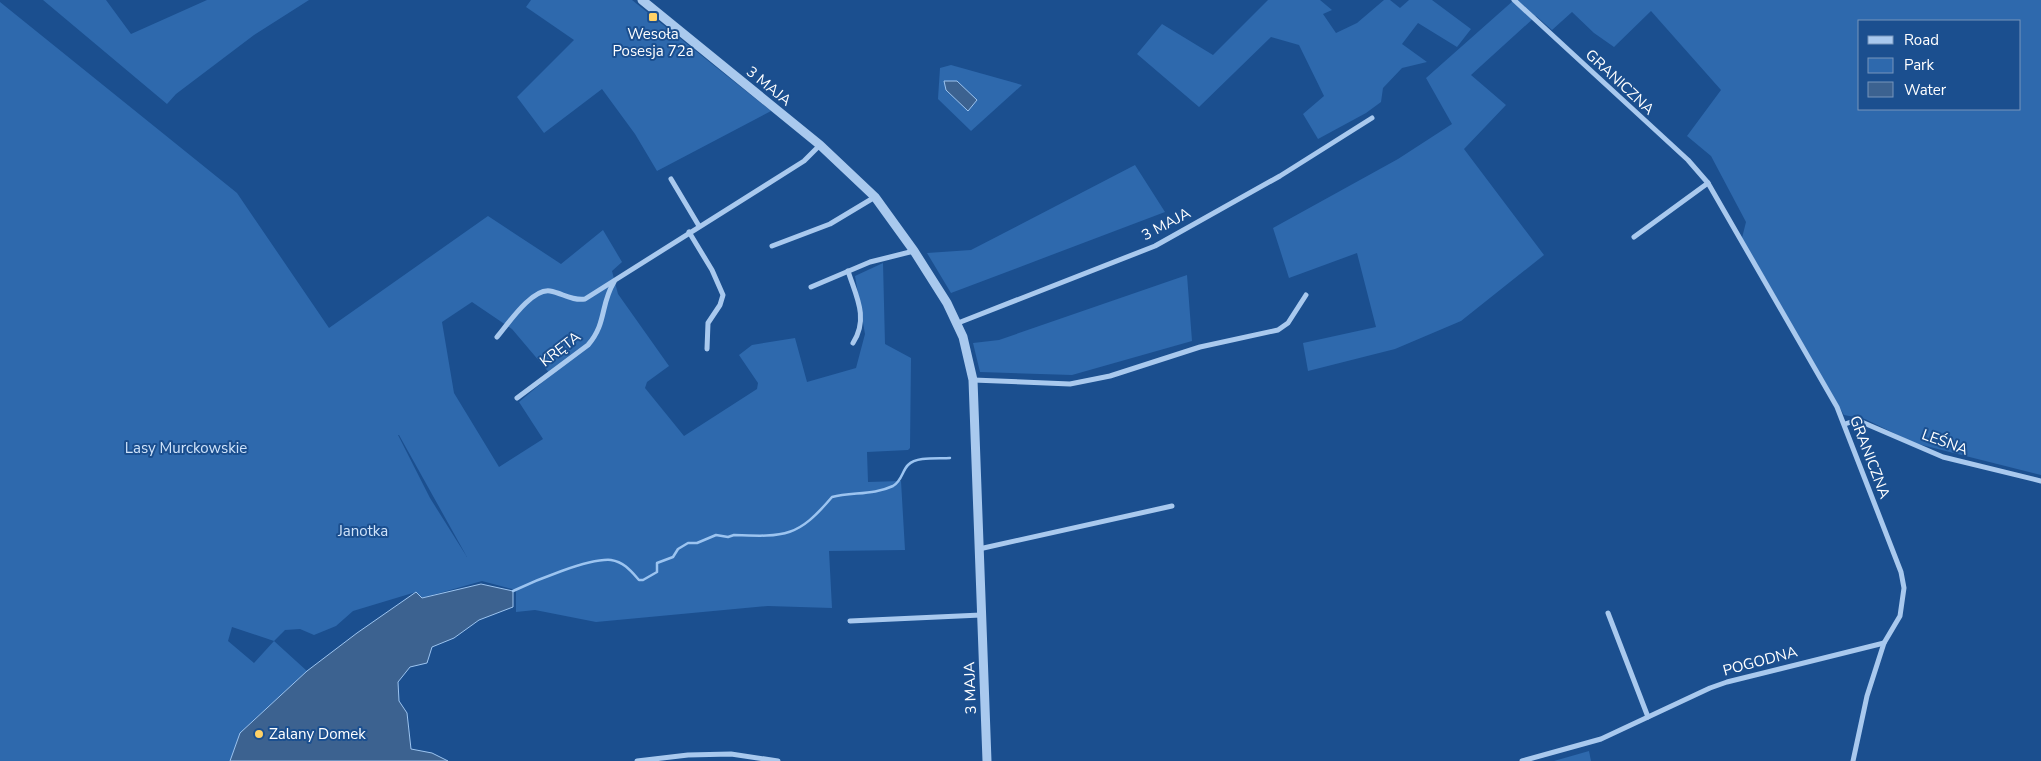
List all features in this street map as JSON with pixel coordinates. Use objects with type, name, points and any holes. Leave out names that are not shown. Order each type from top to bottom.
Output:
[{"type":"street","name":"3 MAJA","points":[[642,0],[820,145],[875,197],[914,251],[958,323],[968,351],[972,380],[987,761]]},
{"type":"street","name":"GRANICZNA","points":[[1514,0],[1688,160],[1708,183],[1845,424],[1901,572],[1904,601],[1900,616],[1884,643],[1867,696],[1853,761]]},
{"type":"street","name":"3 MAJA","points":[[958,323],[1155,246],[1288,172],[1372,118]]},
{"type":"street","points":[[497,337],[538,293],[550,291],[579,300],[585,299],[698,226],[804,161],[820,145]]},
{"type":"street","points":[[671,179],[698,226]]},
{"type":"street","points":[[1634,237],[1708,183]]},
{"type":"street","points":[[772,246],[830,224],[875,197]]},
{"type":"street","points":[[689,232],[712,270],[723,296],[720,305],[708,323],[707,349]]},
{"type":"street","points":[[811,287],[870,262],[914,251]]},
{"type":"street","points":[[848,271],[860,307],[862,322],[859,333],[853,342]]},
{"type":"street","name":"KRĘTA","points":[[517,398],[588,344],[596,335],[601,326],[608,292],[614,282]]},
{"type":"street","points":[[972,380],[1070,384],[1110,376],[1200,347],[1278,330],[1288,323],[1306,295]]},
{"type":"street","name":"LEŚNA","points":[[1845,424],[1857,420],[1943,457],[2041,481]]},
{"type":"street","points":[[979,549],[1172,506]]},
{"type":"street","points":[[1608,613],[1648,717]]},
{"type":"street","points":[[850,621],[981,615]]},
{"type":"street","name":"POGODNA","points":[[1522,761],[1601,738],[1727,682],[1884,643]]},
{"type":"street","points":[[637,761],[688,755],[731,754],[778,761]]},
{"type":"green space","points":[[43,0],[106,0],[131,34],[207,0],[309,0],[254,35],[176,94],[167,104]]},
{"type":"green space","points":[[531,0],[632,0],[771,111],[657,171],[635,134],[602,89],[544,133],[517,97],[574,40],[526,7]]},
{"type":"green space","points":[[1268,0],[1320,0],[1332,10],[1323,14],[1336,33],[1357,23],[1384,0],[1390,0],[1400,8],[1409,0],[1432,0],[1471,29],[1457,47],[1418,23],[1402,44],[1427,62],[1402,68],[1383,88],[1381,102],[1366,113],[1318,139],[1303,114],[1324,96],[1299,45],[1271,37],[1199,107],[1137,54],[1162,24],[1213,55]]},
{"type":"green space","points":[[1514,0],[2041,0],[2041,475],[1914,443],[1865,419],[1844,415],[1742,238],[1746,222],[1711,156],[1687,136],[1721,90],[1651,11],[1614,47],[1594,33],[1572,12],[1552,30],[1536,16],[1471,75],[1506,105],[1464,149],[1544,255],[1461,321],[1395,349],[1308,371],[1303,343],[1376,327],[1357,253],[1289,278],[1273,228],[1398,159],[1452,124],[1426,78]]},
{"type":"green space","name":"Lasy Murckowskie","points":[[0,2],[237,193],[329,328],[488,216],[561,264],[603,230],[622,262],[612,271],[618,294],[669,366],[647,382],[645,388],[684,436],[757,389],[758,383],[739,355],[752,345],[795,338],[807,382],[856,368],[865,334],[855,276],[883,263],[885,344],[911,358],[910,448],[908,450],[867,452],[868,482],[901,481],[905,550],[829,551],[832,608],[768,606],[596,622],[535,610],[516,612],[516,590],[482,581],[422,598],[416,592],[353,611],[336,626],[314,635],[300,629],[285,630],[274,641],[307,671],[240,733],[230,761],[0,761]],"holes":[[[472,302],[512,329],[551,375],[519,402],[543,439],[499,467],[454,393],[442,322]],[[398,435],[467,557],[430,498]],[[232,627],[274,641],[254,663],[228,641]]]},
{"type":"green space","points":[[951,65],[1022,85],[971,131],[938,99],[940,68]]},
{"type":"green space","points":[[1135,165],[1165,212],[951,293],[927,253],[971,250]]},
{"type":"green space","points":[[1187,275],[1192,341],[1072,375],[980,372],[973,343],[999,340]]},
{"type":"green space","points":[[1589,751],[1591,761],[1554,761]]},
{"type":"water","points":[[944,81],[957,81],[977,100],[968,111],[946,90]]},
{"type":"water","points":[[481,584],[513,591],[513,607],[479,620],[454,638],[432,647],[427,663],[410,667],[398,682],[399,701],[407,713],[411,749],[432,753],[448,761],[230,761],[240,733],[307,671],[357,633],[416,592],[422,598]]},
{"type":"waterway","points":[[513,591],[576,566],[601,560],[611,560],[620,563],[627,567],[639,580],[643,580],[657,572],[657,563],[673,557],[678,549],[688,543],[697,543],[716,535],[728,537],[734,535],[766,536],[790,532],[810,520],[832,497],[886,489],[896,484],[906,467],[912,462],[922,459],[950,458]]},
{"type":"place","name":"Wesoła Posesja 72a","points":[[653,17]]},
{"type":"place","name":"Zalany Domek","points":[[259,734]]},
{"type":"park label","name":"Janotka","points":[[363,531]]}]
